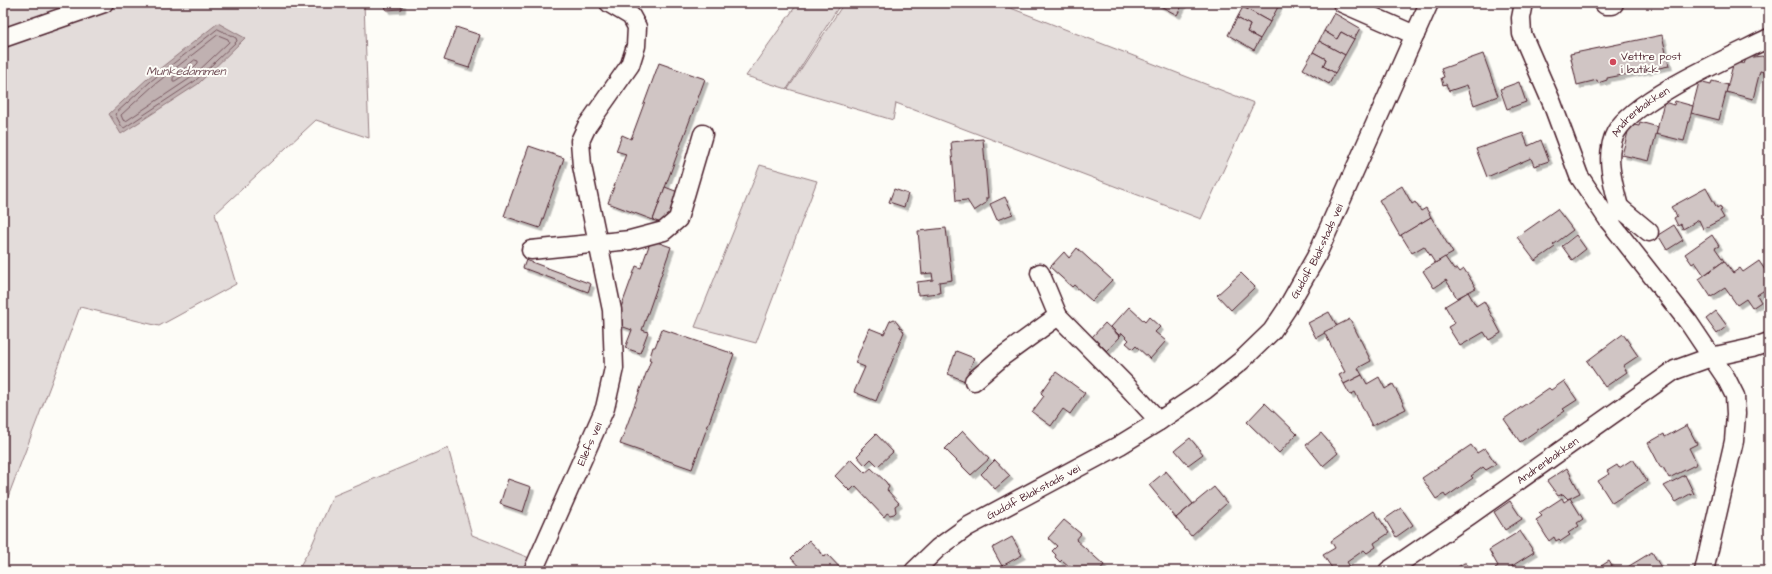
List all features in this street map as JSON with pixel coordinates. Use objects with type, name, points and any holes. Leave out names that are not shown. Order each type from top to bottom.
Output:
[{"type":"main road","points":[[1606,3],[1612,3]]},
{"type":"street","points":[[3,38],[104,3]]},
{"type":"street","name":"Ellefs vei","points":[[533,571],[605,408],[614,368],[612,310],[582,166],[580,141],[586,126],[630,66],[636,46],[637,27],[631,16],[609,3]]},
{"type":"street","points":[[1342,3],[1415,35]]},
{"type":"street","name":"Gudolf Blakstads vei","points":[[914,571],[938,548],[967,527],[1120,444],[1159,421],[1205,390],[1241,362],[1272,331],[1286,310],[1316,257],[1429,3]]},
{"type":"street","name":"Andrenbakken","points":[[1524,3],[1521,18],[1522,34],[1552,103],[1579,176],[1614,214],[1656,279],[1726,378],[1735,396],[1736,414],[1734,441],[1704,571]]},
{"type":"street","name":"Andrenbakken","points":[[1614,214],[1610,153],[1616,132],[1632,114],[1669,89],[1769,38]]},
{"type":"street","points":[[531,250],[630,240],[664,231],[678,219],[703,134]]},
{"type":"street","points":[[1614,214],[1649,232]]},
{"type":"street","points":[[1040,273],[1058,316],[1159,421]]},
{"type":"street","points":[[974,381],[1003,356],[1058,316]]},
{"type":"street","name":"Andrenbakken","points":[[1388,571],[1675,370],[1711,357],[1752,348],[1769,342]]},
{"type":"shaded area","points":[[3,3],[364,3],[369,138],[316,120],[215,214],[236,284],[159,326],[80,307],[3,510]]},
{"type":"shaded area","points":[[798,3],[841,3],[787,89],[746,76]]},
{"type":"shaded area","points":[[844,3],[998,3],[1254,103],[1201,219],[896,103],[893,120],[788,89]]},
{"type":"shaded area","points":[[760,165],[817,181],[756,343],[695,327]]},
{"type":"shaded area","points":[[448,448],[472,535],[537,561],[533,571],[297,571],[311,547],[333,496]]},
{"type":"water","name":"Munkedammen","points":[[218,23],[245,38],[198,84],[121,134],[109,114],[148,78]]},
{"type":"building","points":[[385,3],[402,3],[402,9],[386,10]]},
{"type":"building","points":[[1155,3],[1181,3],[1183,4],[1177,15]]},
{"type":"building","points":[[1245,3],[1258,3],[1262,5],[1263,3],[1275,3],[1279,5],[1270,22],[1243,7]]},
{"type":"building","points":[[1243,7],[1270,22],[1260,39],[1247,32],[1250,25],[1237,18]]},
{"type":"building","points":[[1334,13],[1360,28],[1354,39],[1341,32],[1337,39],[1324,31]]},
{"type":"building","points":[[1237,18],[1250,25],[1247,32],[1260,39],[1254,50],[1228,35]]},
{"type":"building","points":[[456,27],[480,35],[469,68],[444,60]]},
{"type":"building","points":[[1324,31],[1337,39],[1341,32],[1354,39],[1345,55],[1319,41]]},
{"type":"building","points":[[1662,35],[1669,66],[1607,78],[1607,80],[1598,83],[1597,80],[1577,85],[1570,54]]},
{"type":"building","points":[[1319,41],[1345,55],[1335,73],[1323,66],[1326,59],[1313,52]]},
{"type":"building","points":[[1313,52],[1326,59],[1323,66],[1335,73],[1329,84],[1303,69]]},
{"type":"building","points":[[1483,54],[1498,96],[1474,105],[1467,85],[1449,91],[1446,84],[1443,85],[1441,78],[1444,77],[1441,69]]},
{"type":"building","points":[[1747,56],[1762,56],[1769,60],[1769,73],[1760,71],[1753,99],[1726,92],[1734,61],[1744,64]]},
{"type":"building","points":[[659,63],[705,79],[653,220],[608,203],[626,154],[616,151],[622,135],[631,139]]},
{"type":"building","points":[[1712,81],[1728,85],[1719,120],[1691,113],[1699,82],[1711,85]]},
{"type":"building","points":[[1519,82],[1526,102],[1507,109],[1500,89]]},
{"type":"building","points":[[1675,101],[1693,106],[1684,141],[1656,134],[1664,102],[1674,105]]},
{"type":"building","points":[[1640,122],[1658,127],[1649,161],[1622,155],[1630,124],[1639,126]]},
{"type":"building","points":[[1523,133],[1528,146],[1541,140],[1549,161],[1534,166],[1531,158],[1487,177],[1476,149]]},
{"type":"building","points":[[983,139],[988,198],[986,198],[986,203],[974,211],[967,200],[956,201],[951,142]]},
{"type":"building","points":[[529,146],[564,158],[540,228],[504,216]]},
{"type":"building","points":[[1402,186],[1412,204],[1415,202],[1421,211],[1426,208],[1431,217],[1400,236],[1379,200]]},
{"type":"building","points":[[665,187],[678,192],[666,225],[653,220]]},
{"type":"building","points":[[1706,188],[1717,208],[1720,206],[1722,210],[1720,211],[1724,218],[1703,229],[1699,220],[1683,229],[1681,224],[1678,226],[1674,218],[1677,216],[1671,207]]},
{"type":"building","points":[[894,189],[908,194],[904,207],[889,202]]},
{"type":"building","points":[[1005,197],[1013,214],[997,220],[990,204]]},
{"type":"building","points":[[1557,209],[1573,230],[1553,245],[1555,247],[1535,261],[1517,237]]},
{"type":"building","points":[[1431,217],[1453,253],[1435,263],[1424,246],[1412,253],[1401,235]]},
{"type":"building","points":[[1674,225],[1683,240],[1667,250],[1658,235]]},
{"type":"building","points":[[946,228],[952,280],[939,282],[940,293],[918,295],[917,282],[933,280],[932,273],[922,274],[918,231]]},
{"type":"building","points":[[1576,235],[1586,249],[1572,260],[1562,246]]},
{"type":"building","points":[[1712,235],[1719,246],[1715,248],[1724,261],[1704,275],[1695,262],[1692,264],[1685,254]]},
{"type":"building","points":[[651,240],[671,247],[642,330],[648,332],[640,353],[625,348],[632,330],[615,324],[636,266],[641,268]]},
{"type":"building","points":[[1077,248],[1112,280],[1092,301],[1074,285],[1072,287],[1050,267],[1064,252],[1069,258]]},
{"type":"building","points":[[1445,257],[1454,270],[1457,268],[1460,272],[1464,269],[1476,288],[1457,298],[1446,280],[1434,288],[1423,271]]},
{"type":"building","points":[[526,260],[591,284],[588,292],[523,268]]},
{"type":"building","points":[[1724,261],[1733,273],[1740,268],[1743,272],[1759,261],[1769,276],[1769,287],[1757,295],[1761,302],[1752,308],[1746,299],[1737,305],[1725,288],[1711,297],[1699,279]]},
{"type":"building","points":[[1241,273],[1255,287],[1231,310],[1217,295]]},
{"type":"building","points":[[1468,292],[1476,306],[1484,301],[1501,333],[1489,340],[1484,332],[1460,346],[1448,327],[1455,323],[1445,306]]},
{"type":"building","points":[[1129,307],[1145,322],[1149,317],[1160,327],[1155,332],[1166,341],[1150,359],[1136,346],[1133,349],[1126,343],[1129,340],[1122,333],[1120,336],[1111,327]]},
{"type":"building","points":[[1716,311],[1727,326],[1717,334],[1706,319]]},
{"type":"building","points":[[1329,312],[1337,326],[1316,338],[1308,323]]},
{"type":"building","points":[[894,319],[904,332],[876,401],[854,392],[865,367],[855,363],[869,328],[884,334],[890,321]]},
{"type":"building","points":[[1350,319],[1371,361],[1358,368],[1362,375],[1344,384],[1339,375],[1345,372],[1324,332]]},
{"type":"building","points":[[1105,323],[1120,337],[1107,351],[1092,337]]},
{"type":"building","points":[[662,329],[734,354],[692,469],[620,444],[651,360],[649,360],[653,347],[655,347]]},
{"type":"building","points":[[1623,334],[1638,356],[1623,366],[1627,372],[1605,387],[1587,361]]},
{"type":"building","points":[[956,351],[974,358],[965,381],[948,374]]},
{"type":"building","points":[[1056,372],[1085,393],[1070,414],[1063,409],[1051,426],[1032,412],[1044,396],[1041,393]]},
{"type":"building","points":[[1362,375],[1367,384],[1379,377],[1385,389],[1393,384],[1406,409],[1372,426],[1355,392],[1350,395],[1344,384]]},
{"type":"building","points":[[1564,381],[1577,400],[1563,409],[1565,411],[1520,442],[1504,419],[1549,388],[1551,390]]},
{"type":"building","points":[[1265,403],[1297,434],[1279,453],[1247,422]]},
{"type":"building","points":[[1687,425],[1697,444],[1689,448],[1697,464],[1669,478],[1663,467],[1661,468],[1648,443],[1664,434],[1665,437]]},
{"type":"building","points":[[963,431],[989,459],[971,475],[945,449]]},
{"type":"building","points":[[1321,433],[1338,453],[1323,466],[1306,445]]},
{"type":"building","points":[[876,434],[893,452],[878,466],[871,459],[865,465],[857,456],[863,450],[861,449]]},
{"type":"building","points":[[1190,438],[1203,454],[1188,465],[1175,450]]},
{"type":"building","points":[[1471,445],[1477,453],[1485,448],[1496,464],[1486,470],[1483,467],[1471,476],[1473,478],[1446,497],[1444,494],[1436,499],[1422,478]]},
{"type":"building","points":[[851,459],[865,473],[871,468],[886,482],[889,487],[887,490],[899,503],[895,506],[896,512],[894,514],[890,515],[887,513],[884,517],[855,486],[850,491],[835,476]]},
{"type":"building","points":[[1633,459],[1647,481],[1612,503],[1598,481],[1609,474],[1607,471],[1617,465],[1619,468]]},
{"type":"building","points":[[995,460],[1010,476],[995,489],[981,474]]},
{"type":"building","points":[[1567,468],[1580,493],[1568,499],[1563,494],[1558,496],[1547,481]]},
{"type":"building","points":[[1166,471],[1193,504],[1176,518],[1149,485]]},
{"type":"building","points":[[1685,475],[1694,494],[1690,494],[1676,502],[1664,486]]},
{"type":"building","points":[[508,479],[531,487],[523,512],[500,504]]},
{"type":"building","points":[[1214,487],[1227,503],[1191,536],[1176,518]]},
{"type":"building","points":[[1562,498],[1564,502],[1570,498],[1583,519],[1577,523],[1579,526],[1568,533],[1570,535],[1561,541],[1559,539],[1556,541],[1554,537],[1549,541],[1536,520],[1542,516],[1539,513]]},
{"type":"building","points":[[1510,501],[1522,519],[1505,530],[1494,512]]},
{"type":"building","points":[[1401,508],[1413,525],[1396,537],[1385,519]]},
{"type":"building","points":[[1374,511],[1389,533],[1374,543],[1376,547],[1367,553],[1364,550],[1347,562],[1349,565],[1340,571],[1334,571],[1323,555],[1335,548],[1331,541]]},
{"type":"building","points":[[1064,520],[1081,534],[1076,540],[1104,565],[1099,571],[1066,571],[1070,567],[1062,560],[1060,562],[1055,557],[1056,555],[1052,551],[1057,546],[1048,538]]},
{"type":"building","points":[[1520,531],[1534,552],[1512,566],[1513,569],[1510,571],[1496,571],[1495,568],[1498,566],[1489,550]]},
{"type":"building","points":[[1012,537],[1022,555],[1002,566],[992,548]]},
{"type":"building","points":[[809,540],[825,557],[827,554],[843,571],[803,571],[791,558]]},
{"type":"building","points":[[1652,552],[1663,571],[1621,571]]},
{"type":"building","points":[[1609,561],[1615,571],[1593,571]]},
{"type":"building","points":[[1466,563],[1471,570],[1452,571]]},
{"type":"place","name":"Vettre post i butikk","points":[[1613,62]]}]
